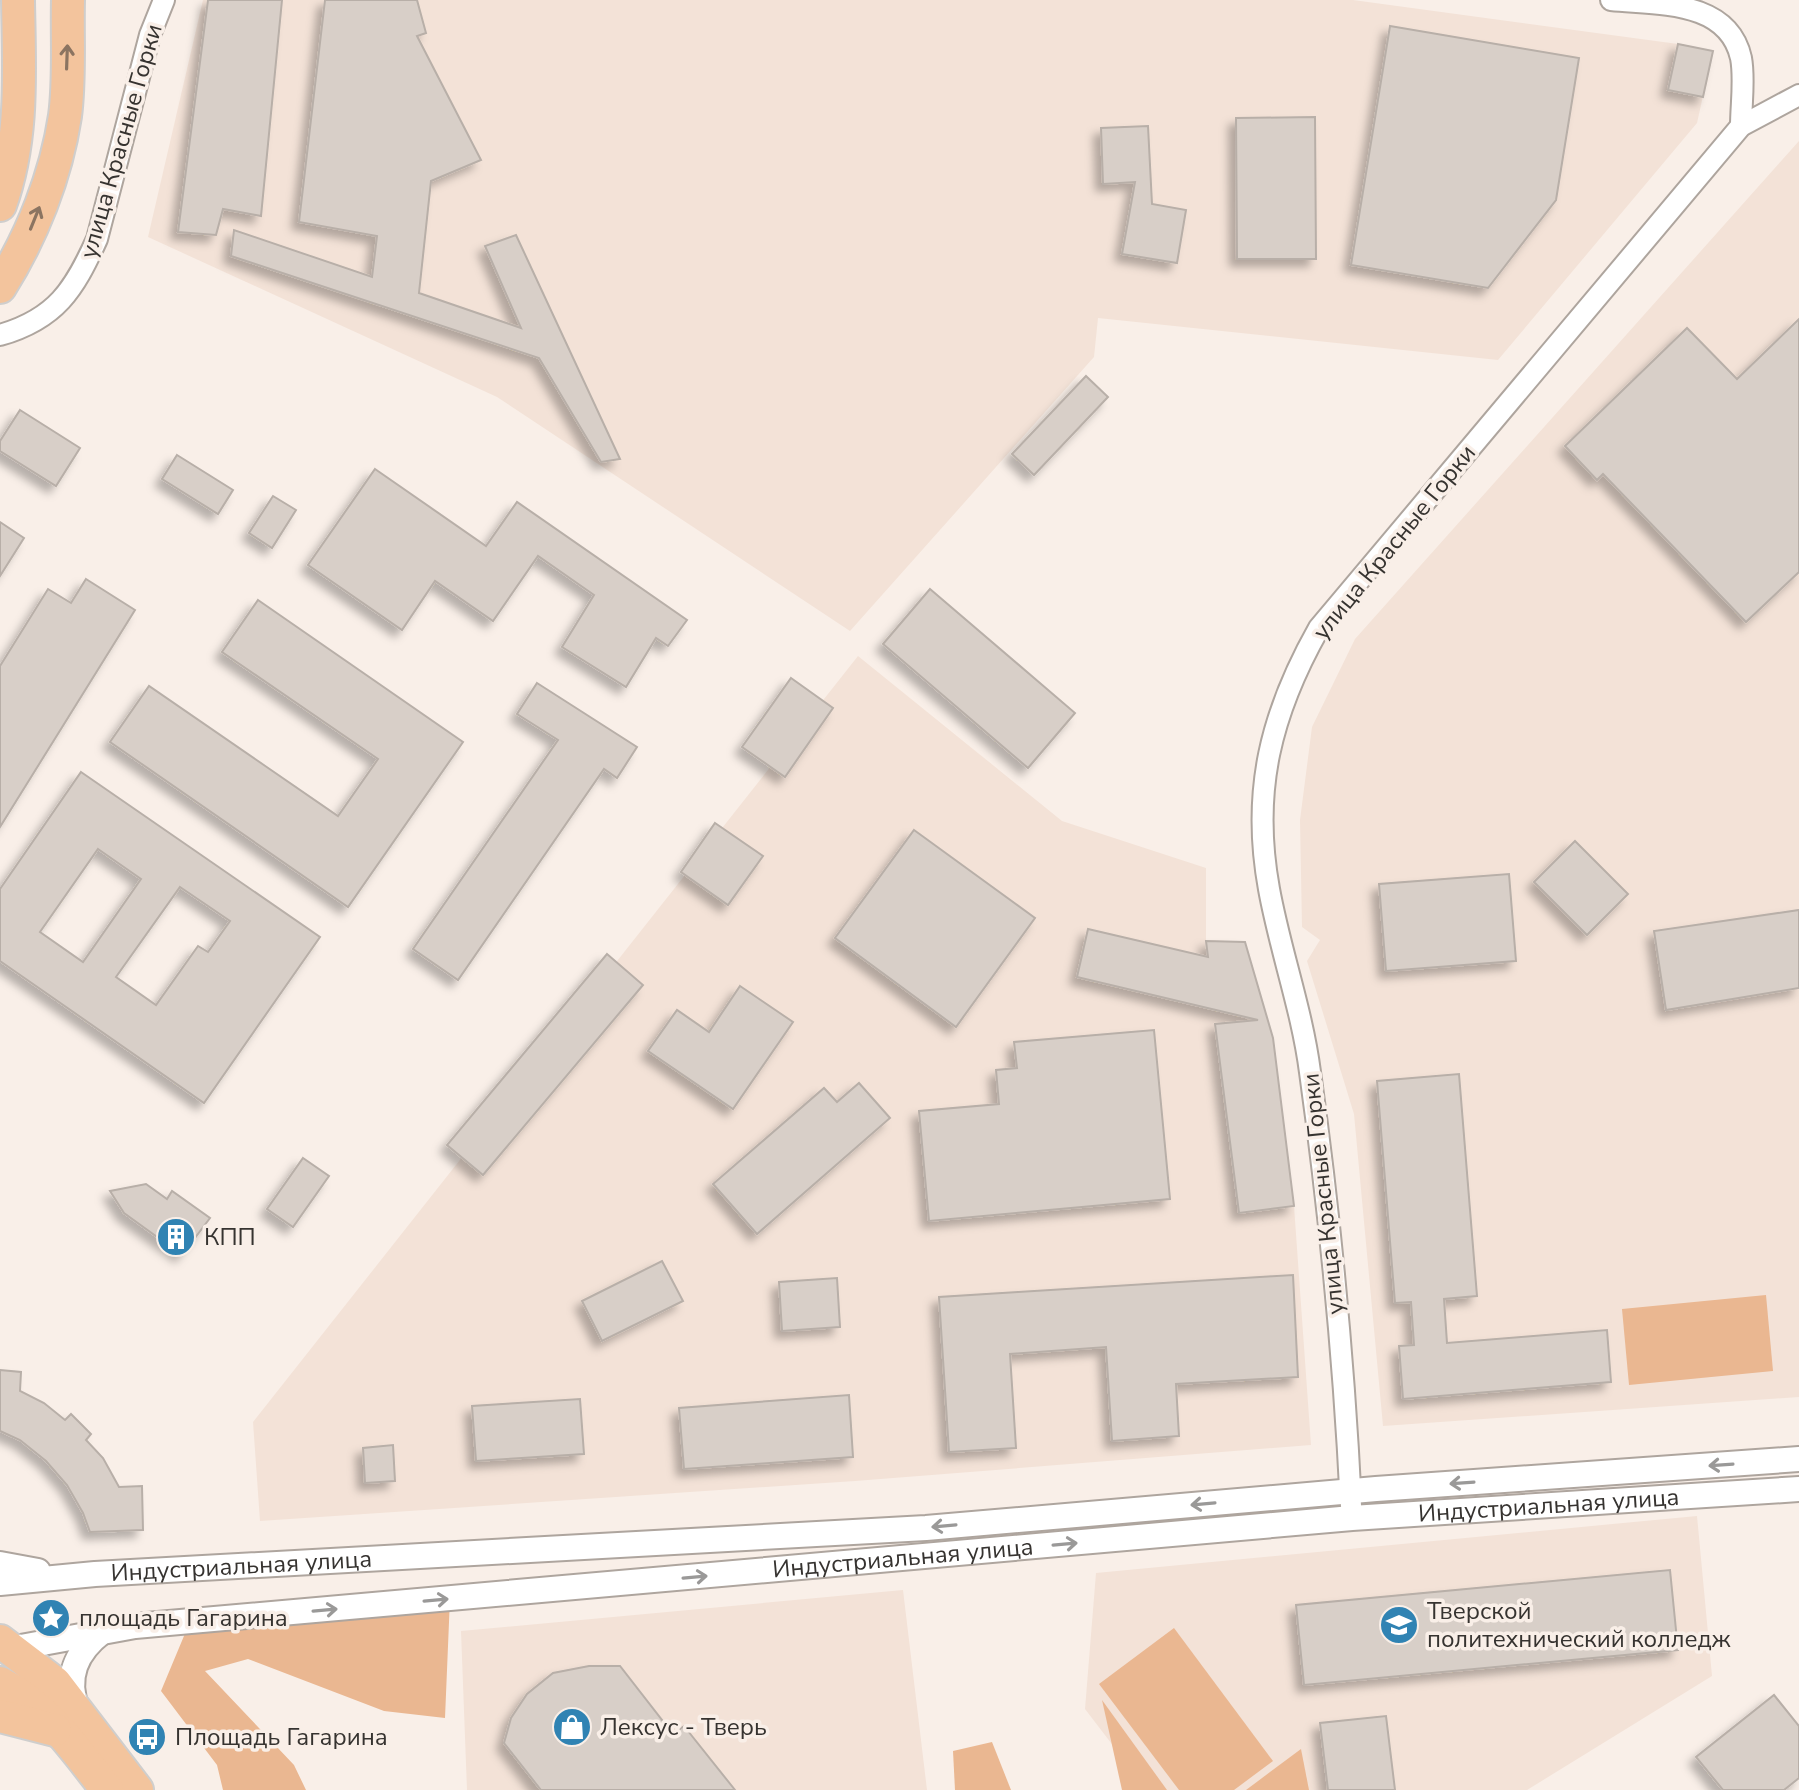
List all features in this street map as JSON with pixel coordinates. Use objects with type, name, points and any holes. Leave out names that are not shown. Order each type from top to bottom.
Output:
[{"type":"main road","points":[[0,205],[16,147],[20,112],[18,0]]},
{"type":"main road","points":[[0,287],[26,240],[43,199],[65,114],[68,0]]},
{"type":"main road","points":[[3,1647],[55,1683],[71,1722],[107,1790]]},
{"type":"main road","points":[[0,1683],[71,1722],[137,1790]]},
{"type":"main road","points":[[0,1716],[35,1723],[71,1722]]},
{"type":"street","name":"улица Красные Горки","points":[[0,335],[40,320],[72,286],[85,266],[97,239],[150,35],[164,0]]},
{"type":"street","points":[[1611,0],[1690,8],[1720,22],[1729,31],[1741,59],[1741,126]]},
{"type":"street","name":"улица Красные Горки","points":[[1352,1518],[1327,1199],[1310,1067],[1268,888],[1263,843],[1263,798],[1268,753],[1280,709],[1297,667],[1319,628],[1741,126],[1799,95]]},
{"type":"street","name":"Индустриальная улица","points":[[4,1581],[926,1528],[1351,1492],[1799,1459]]},
{"type":"street","name":"Индустриальная улица","points":[[3,1647],[135,1626],[1352,1518],[1799,1489]]},
{"type":"street","points":[[71,1722],[74,1667],[80,1653],[102,1632]]},
{"type":"shaded area","points":[[203,0],[1353,0],[1713,51],[1697,123],[1498,360],[1098,318],[1094,357],[850,631],[497,397],[148,237]]},
{"type":"shaded area","points":[[1799,141],[1799,1397],[1383,1426],[1354,1114],[1307,961],[1320,940],[1302,927],[1300,820],[1312,727],[1355,639]]},
{"type":"shaded area","points":[[858,656],[1062,821],[1206,868],[1206,940],[1245,942],[1273,1038],[1294,1206],[1311,1445],[855,1481],[260,1521],[253,1422]]},
{"type":"shaded area","points":[[1766,1295],[1773,1371],[1629,1385],[1622,1309]]},
{"type":"shaded area","name":"Тверской политехнический колледж","points":[[1697,1516],[1712,1676],[1527,1790],[1147,1790],[1085,1709],[1096,1573]]},
{"type":"shaded area","points":[[903,1590],[927,1790],[467,1790],[461,1631]]},
{"type":"shaded area","points":[[450,1598],[445,1718],[384,1711],[248,1659],[205,1671],[294,1765],[306,1790],[223,1790],[217,1765],[161,1691],[194,1612]]},
{"type":"shaded area","points":[[1174,1628],[1273,1761],[1234,1790],[1179,1790],[1099,1684]]},
{"type":"shaded area","points":[[1102,1700],[1167,1790],[1122,1790]]},
{"type":"shaded area","points":[[992,1742],[1011,1790],[955,1790],[953,1751]]},
{"type":"shaded area","points":[[1301,1749],[1309,1790],[1246,1790]]},
{"type":"building","points":[[208,0],[282,0],[261,216],[223,209],[216,235],[178,232]]},
{"type":"building","points":[[325,0],[417,0],[426,33],[417,36],[481,160],[431,181],[419,293],[521,328],[485,246],[516,235],[620,459],[601,462],[539,358],[231,256],[234,230],[372,277],[377,236],[299,222]]},
{"type":"building","points":[[1390,26],[1579,58],[1556,200],[1488,288],[1351,265]]},
{"type":"building","points":[[1678,44],[1713,51],[1703,97],[1668,90]]},
{"type":"building","points":[[1315,117],[1316,259],[1237,259],[1236,118]]},
{"type":"building","points":[[1148,126],[1152,204],[1186,210],[1177,263],[1122,254],[1135,182],[1103,184],[1101,128]]},
{"type":"building","points":[[1799,319],[1799,572],[1746,622],[1603,474],[1597,480],[1565,446],[1687,328],[1737,379]]},
{"type":"building","points":[[1086,376],[1108,397],[1034,475],[1012,454]]},
{"type":"building","points":[[20,410],[80,448],[56,486],[0,451],[0,441]]},
{"type":"building","points":[[177,455],[233,490],[218,514],[162,479]]},
{"type":"building","points":[[375,469],[486,546],[517,502],[687,620],[668,646],[656,638],[626,687],[562,647],[594,595],[538,556],[493,621],[435,581],[402,630],[308,565]]},
{"type":"building","points":[[273,496],[296,510],[272,548],[249,533]]},
{"type":"building","points":[[0,522],[24,538],[0,576]]},
{"type":"building","points":[[86,579],[135,610],[0,827],[0,666],[48,589],[71,603]]},
{"type":"building","points":[[930,589],[1075,713],[1028,768],[883,644]]},
{"type":"building","points":[[258,600],[463,742],[348,907],[110,742],[149,686],[338,816],[378,759],[222,652]]},
{"type":"building","points":[[791,678],[833,708],[785,777],[742,747]]},
{"type":"building","points":[[537,683],[637,747],[617,778],[604,769],[458,980],[413,949],[558,740],[517,714]]},
{"type":"building","points":[[81,772],[320,937],[204,1103],[0,961],[0,889]],"holes":[[[98,849],[141,879],[83,962],[40,932]],[[180,887],[230,921],[208,952],[198,946],[156,1005],[116,977]]]},
{"type":"building","points":[[715,823],[763,856],[728,905],[681,872]]},
{"type":"building","points":[[914,830],[1035,918],[956,1027],[835,938]]},
{"type":"building","points":[[1575,841],[1628,894],[1587,935],[1534,882]]},
{"type":"building","points":[[1509,874],[1516,961],[1386,971],[1379,884]]},
{"type":"building","points":[[1799,910],[1799,988],[1666,1010],[1654,931]]},
{"type":"building","points":[[1088,929],[1208,957],[1206,941],[1245,942],[1273,1038],[1294,1206],[1239,1213],[1215,1024],[1258,1020],[1077,977]]},
{"type":"building","points":[[607,954],[643,985],[483,1175],[447,1145]]},
{"type":"building","points":[[740,986],[793,1022],[733,1109],[648,1051],[677,1010],[709,1032]]},
{"type":"building","points":[[1154,1030],[1170,1199],[929,1221],[919,1111],[999,1104],[996,1070],[1017,1068],[1014,1042]]},
{"type":"building","points":[[1459,1074],[1477,1296],[1444,1299],[1447,1343],[1607,1330],[1611,1382],[1403,1399],[1399,1346],[1414,1345],[1411,1302],[1395,1303],[1377,1081]]},
{"type":"building","points":[[859,1083],[890,1118],[757,1234],[713,1184],[824,1088],[837,1102]]},
{"type":"building","points":[[303,1158],[329,1176],[293,1227],[267,1209]]},
{"type":"building","name":"КПП","points":[[146,1184],[167,1199],[172,1191],[210,1218],[182,1255],[124,1213],[110,1191]]},
{"type":"building","points":[[662,1261],[683,1301],[602,1341],[582,1301]]},
{"type":"building","points":[[1293,1275],[1298,1377],[1176,1384],[1179,1436],[1112,1441],[1106,1347],[1010,1354],[1016,1448],[949,1452],[939,1297]]},
{"type":"building","points":[[837,1278],[840,1327],[782,1331],[779,1282]]},
{"type":"building","points":[[0,1370],[21,1372],[20,1391],[44,1403],[65,1420],[71,1414],[91,1434],[86,1440],[103,1458],[119,1487],[142,1486],[143,1530],[90,1532],[67,1485],[46,1461],[20,1440],[0,1431]]},
{"type":"building","points":[[849,1395],[853,1457],[684,1469],[679,1408]]},
{"type":"building","points":[[580,1399],[584,1454],[476,1461],[472,1406]]},
{"type":"building","points":[[393,1445],[395,1481],[365,1483],[363,1448]]},
{"type":"building","points":[[1670,1570],[1678,1650],[1304,1685],[1296,1605]]},
{"type":"building","points":[[589,1666],[620,1666],[673,1734],[684,1726],[735,1790],[541,1790],[504,1743],[511,1718],[527,1694],[553,1673]]},
{"type":"building","points":[[1774,1695],[1799,1726],[1799,1778],[1784,1790],[1723,1790],[1696,1757]]},
{"type":"building","points":[[1386,1716],[1395,1790],[1328,1790],[1320,1723]]},
{"type":"place","name":"КПП","points":[[176,1237]]},
{"type":"place","name":"площадь Гагарина","points":[[51,1618]]},
{"type":"place","name":"Тверской политехнический колледж","points":[[1399,1625]]},
{"type":"place","name":"Лексус - Тверь","points":[[572,1727]]},
{"type":"place","name":"Площадь Гагарина","points":[[147,1737]]}]
